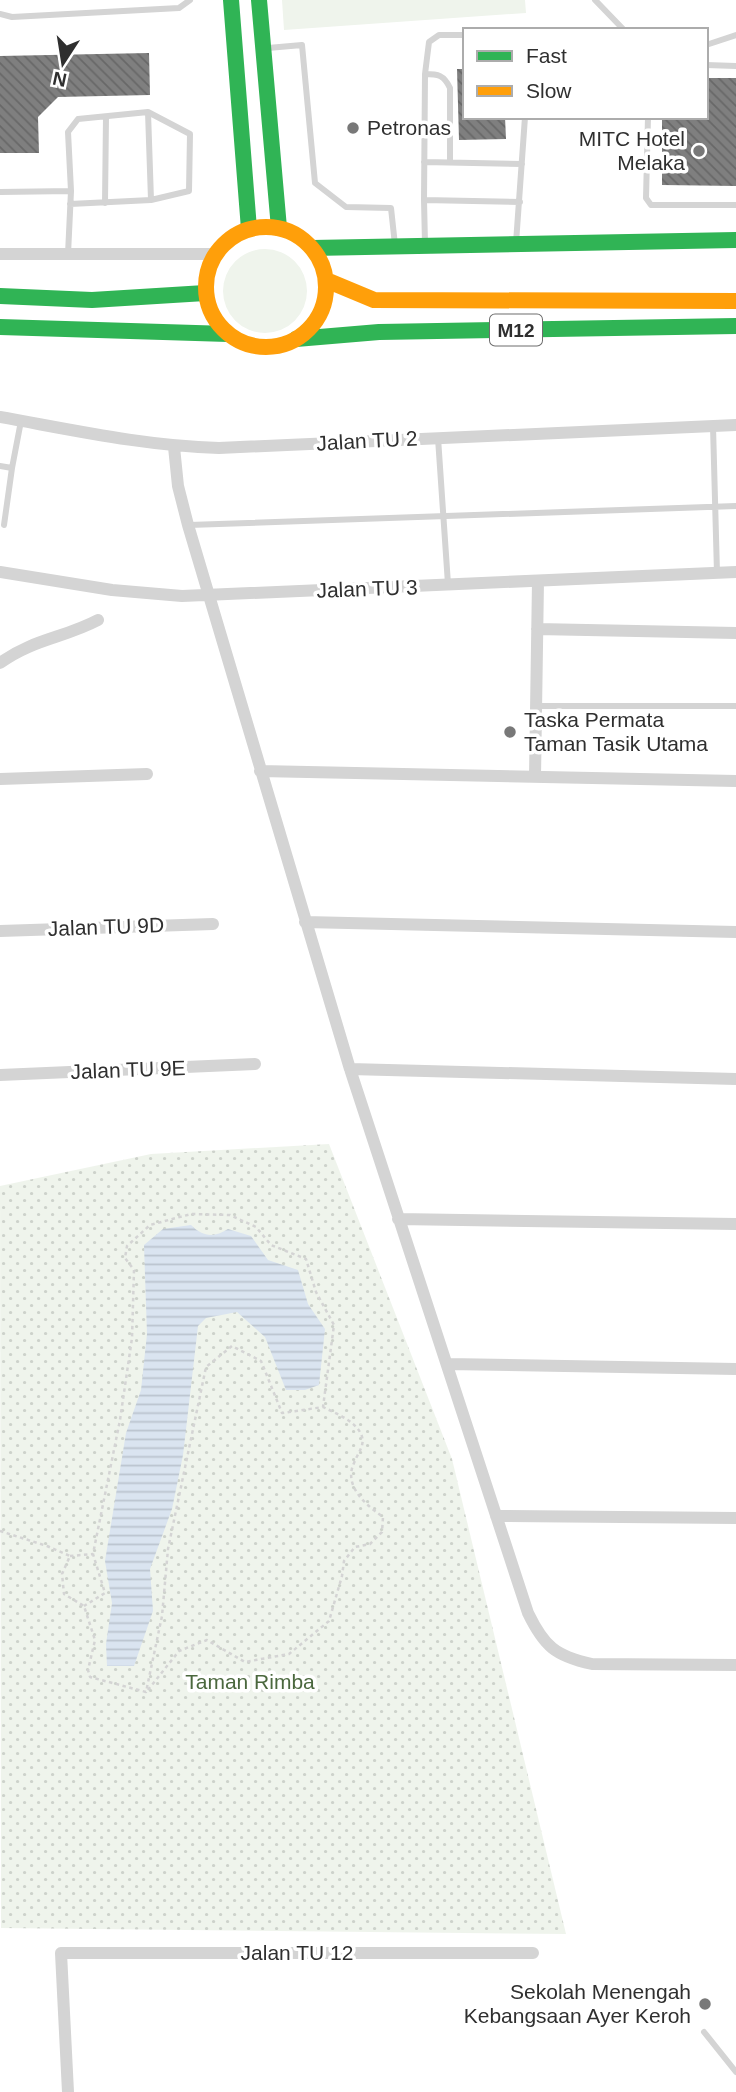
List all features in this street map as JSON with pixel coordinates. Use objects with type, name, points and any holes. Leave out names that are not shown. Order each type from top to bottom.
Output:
[{"type":"main road","points":[[231,0],[249,229]]},
{"type":"main road","points":[[259,0],[279,228]]},
{"type":"main road","points":[[228,334],[213,316],[205,293],[207,273],[215,254],[236,234],[249,229],[279,228],[297,235],[312,248],[321,263],[326,280],[326,297],[320,314],[310,328],[296,339]]},
{"type":"main road","points":[[312,248],[736,240]]},
{"type":"main road","name":"M12","points":[[326,280],[374,300],[736,301]]},
{"type":"main road","points":[[0,296],[92,299],[205,293]]},
{"type":"main road","name":"M12","points":[[0,327],[228,334],[243,343],[261,347],[279,346],[296,339],[379,332],[736,326]]},
{"type":"street","points":[[0,254],[215,254]]},
{"type":"street","name":"Jalan TU 2","points":[[0,417],[174,447],[219,448],[736,425]]},
{"type":"street","points":[[174,447],[178,486],[188,525],[305,922],[398,1219],[528,1613],[538,1633],[551,1649],[569,1659],[592,1664],[736,1665]]},
{"type":"street","name":"Jalan TU 3","points":[[0,572],[148,595],[209,596],[736,572]]},
{"type":"street","points":[[535,777],[538,581]]},
{"type":"street","points":[[0,663],[18,650],[83,628],[98,620]]},
{"type":"street","points":[[537,629],[736,634]]},
{"type":"street","points":[[260,771],[736,781]]},
{"type":"street","points":[[0,779],[146,774]]},
{"type":"street","points":[[305,922],[736,932]]},
{"type":"street","name":"Jalan TU 9D","points":[[0,931],[213,924]]},
{"type":"street","name":"Jalan TU 9E","points":[[0,1076],[256,1064]]},
{"type":"street","points":[[350,1069],[736,1079]]},
{"type":"street","points":[[398,1219],[736,1224]]},
{"type":"street","points":[[447,1364],[736,1369]]},
{"type":"street","points":[[496,1516],[736,1518]]},
{"type":"street","name":"Jalan TU 12","points":[[68,2092],[61,1952],[534,1953]]},
{"type":"lane","points":[[0,14],[12,17],[179,8],[190,0]]},
{"type":"lane","points":[[595,0],[622,28]]},
{"type":"lane","points":[[425,246],[425,74],[429,42],[439,35],[463,34]]},
{"type":"lane","points":[[708,44],[736,35]]},
{"type":"lane","points":[[263,49],[302,46],[315,183],[346,207],[391,208],[395,247]]},
{"type":"lane","points":[[708,65],[736,66]]},
{"type":"lane","points":[[425,74],[438,74],[446,79],[450,88],[450,162]]},
{"type":"lane","points":[[148,112],[151,200]]},
{"type":"lane","points":[[68,254],[70,204],[71,191],[68,132],[78,119],[148,112],[190,134],[189,191],[151,200],[70,204]]},
{"type":"lane","points":[[105,203],[106,117]]},
{"type":"lane","points":[[516,244],[525,119]]},
{"type":"lane","points":[[648,119],[646,198],[651,205],[736,205]]},
{"type":"lane","points":[[424,162],[522,164]]},
{"type":"lane","points":[[0,192],[71,191]]},
{"type":"lane","points":[[424,200],[520,202]]},
{"type":"lane","points":[[4,525],[21,421]]},
{"type":"lane","points":[[713,426],[717,573]]},
{"type":"lane","points":[[438,438],[449,586]]},
{"type":"lane","points":[[0,466],[12,468]]},
{"type":"lane","points":[[188,525],[736,506]]},
{"type":"lane","points":[[536,706],[736,706]]},
{"type":"lane","points":[[704,2032],[736,2072]]},
{"type":"path","points":[[84,1606],[105,1592],[93,1554],[120,1420],[132,1338],[134,1270],[125,1258],[127,1246],[150,1225],[191,1214],[230,1215],[256,1227],[271,1245],[306,1259],[316,1292],[334,1325],[323,1407]]},
{"type":"path","points":[[232,1346],[261,1361],[282,1413],[323,1407],[347,1420],[361,1433],[363,1448],[352,1465],[353,1485],[362,1502],[383,1517],[382,1532],[370,1544],[355,1547],[344,1560],[329,1621],[289,1654],[245,1662],[207,1640],[178,1651],[146,1692],[162,1616],[168,1549],[206,1367],[232,1346]]},
{"type":"path","points":[[0,1531],[70,1556],[93,1554]]},
{"type":"path","points":[[70,1556],[62,1574],[64,1594],[84,1606],[94,1640],[88,1670],[90,1677],[146,1692]]},
{"type":"green space","points":[[282,0],[525,0],[526,13],[284,30]]},
{"type":"green space","points":[[265,249],[281,252],[295,261],[304,275],[307,291],[304,307],[295,321],[281,330],[265,333],[249,330],[235,321],[226,307],[223,291],[226,275],[235,261],[249,252]]},
{"type":"green space","name":"Taman Rimba","points":[[329,1144],[452,1459],[566,1934],[1,1928],[0,1186],[151,1154]]},
{"type":"shaded area","points":[[191,1225],[209,1235],[228,1229],[251,1236],[268,1260],[298,1270],[308,1304],[325,1329],[319,1385],[305,1390],[286,1390],[265,1337],[237,1312],[206,1318],[198,1326],[183,1455],[172,1509],[150,1569],[153,1611],[134,1666],[107,1666],[106,1644],[112,1603],[105,1561],[126,1433],[141,1390],[147,1334],[144,1245],[163,1229]]},
{"type":"building","points":[[149,53],[150,95],[58,97],[38,117],[39,153],[0,153],[0,56]]},
{"type":"building","points":[[457,69],[463,69],[463,119],[505,119],[506,139],[459,140]]},
{"type":"building","name":"MITC Hotel Melaka","points":[[708,78],[736,78],[736,186],[662,185],[662,119],[708,119]]},
{"type":"traffic: fast","points":[[231,0],[249,229]]},
{"type":"traffic: fast","points":[[259,0],[279,228]]},
{"type":"traffic: fast","points":[[312,248],[736,240]]},
{"type":"traffic: fast","points":[[0,296],[92,300],[205,293]]},
{"type":"traffic: fast","points":[[296,339],[379,332],[736,326]]},
{"type":"traffic: fast","points":[[0,327],[228,334]]},
{"type":"traffic: slow","points":[[266,227],[289,232],[308,245],[321,264],[326,287],[321,310],[308,329],[289,342],[266,347],[243,342],[224,329],[211,310],[206,287],[211,264],[224,245],[243,232],[266,227]]},
{"type":"traffic: slow","points":[[326,280],[374,300],[736,301]]},
{"type":"place","name":"Petronas","points":[[353,128]]},
{"type":"place","name":"MITC Hotel Melaka","points":[[699,151]]},
{"type":"place","name":"Taska Permata Taman Tasik Utama","points":[[510,732]]},
{"type":"place","name":"Sekolah Menengah Kebangsaan Ayer Keroh","points":[[705,2004]]}]
